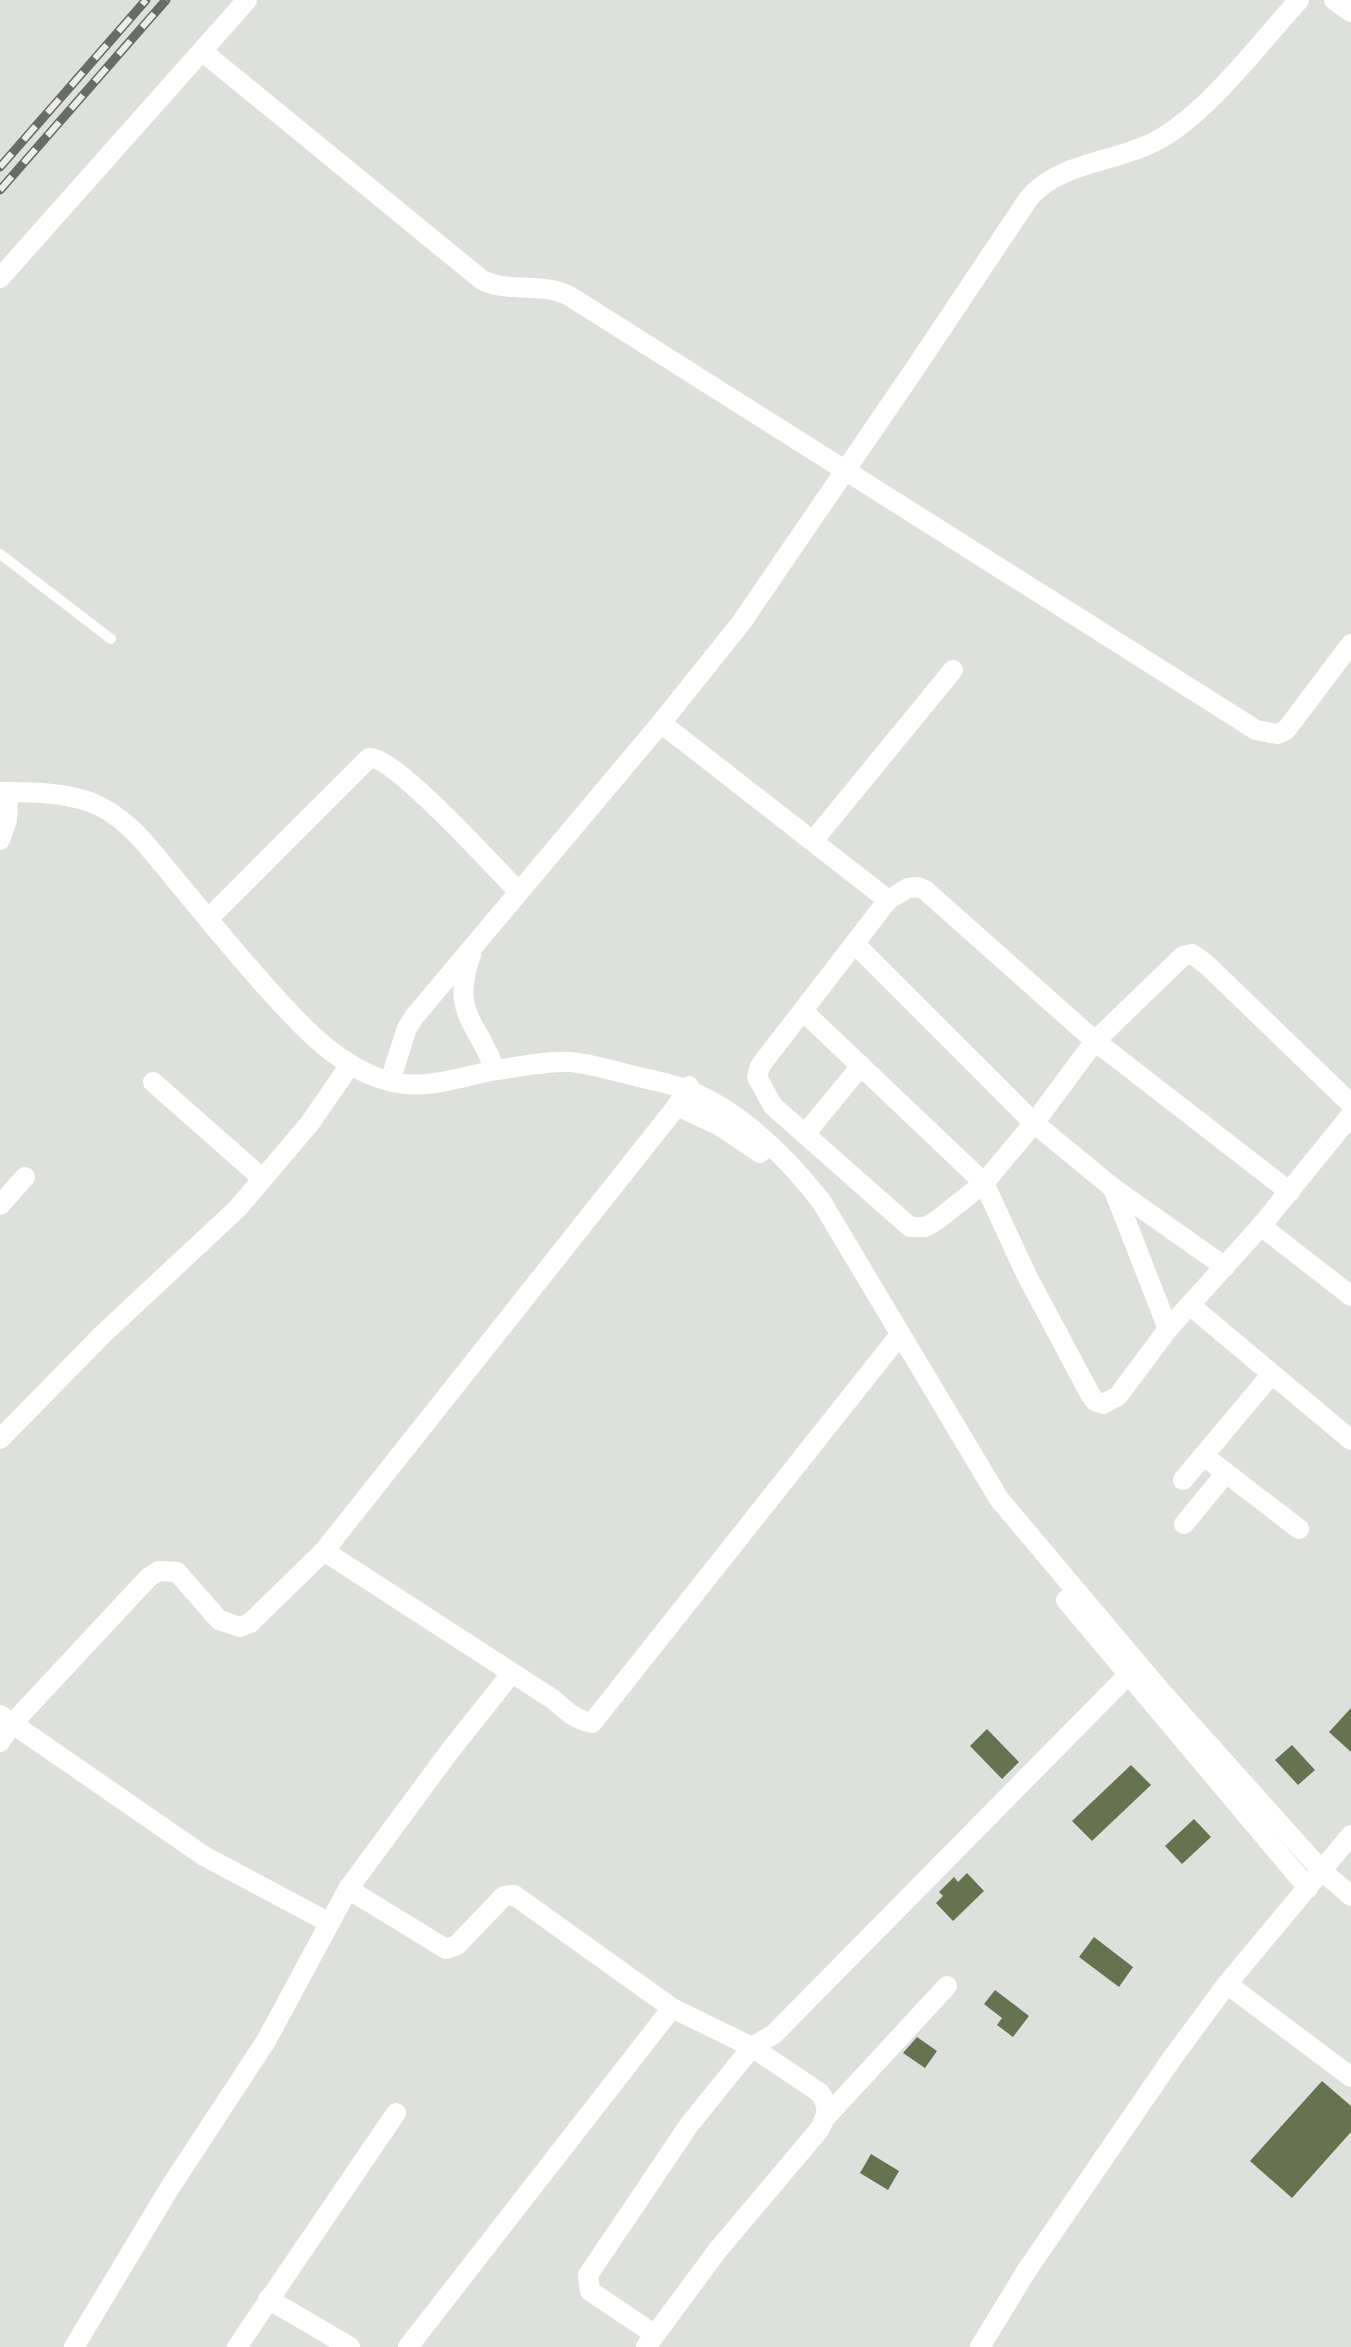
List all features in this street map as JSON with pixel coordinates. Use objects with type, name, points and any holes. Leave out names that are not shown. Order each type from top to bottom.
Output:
[{"type":"street","points":[[0,278],[247,0]]},
{"type":"street","points":[[390,1081],[407,1028],[414,1017],[741,623],[1036,189],[1096,160],[1155,142],[1180,126],[1223,84],[1299,0]]},
{"type":"street","points":[[1334,0],[1351,12]]},
{"type":"street","points":[[203,52],[482,280],[499,286],[547,288],[561,292],[1256,730],[1277,734],[1286,730],[1351,644]]},
{"type":"street","points":[[813,841],[953,670]]},
{"type":"street","points":[[661,723],[888,900]]},
{"type":"street","points":[[208,919],[369,758],[377,757],[428,799],[518,891]]},
{"type":"street","points":[[3,809],[35,792],[90,802],[111,812],[132,828],[308,1033],[350,1065],[371,1075],[420,1086],[495,1070],[569,1062],[712,1103],[745,1125],[794,1167],[842,1235],[999,1499],[1159,1689],[1322,1871],[1351,1896]]},
{"type":"street","points":[[1290,1192],[1095,1041],[918,887],[908,888],[888,900],[760,1066],[757,1077],[773,1106],[910,1227],[925,1227],[936,1221],[984,1183],[1034,1123],[1095,1041],[1183,956],[1192,954],[1206,964],[1351,1104]]},
{"type":"street","points":[[474,944],[464,975],[462,1002],[495,1070]]},
{"type":"street","points":[[855,944],[1034,1123],[1113,1188],[1225,1267]]},
{"type":"street","points":[[803,1011],[984,1183],[1026,1274],[1095,1401],[1103,1404],[1118,1396],[1168,1329],[1261,1226],[1351,1115]]},
{"type":"street","points":[[0,1439],[102,1335],[238,1208],[310,1123],[350,1065]]},
{"type":"street","points":[[805,1134],[861,1066]]},
{"type":"street","points":[[153,1082],[263,1179]]},
{"type":"street","points":[[682,1095],[772,1162],[800,1191],[825,1224],[994,1504],[1027,1552],[1127,1676],[1308,1888]]},
{"type":"street","points":[[328,1922],[204,1856],[4,1727],[149,1577],[159,1571],[177,1572],[219,1620],[240,1627],[250,1623],[324,1551],[682,1095]]},
{"type":"street","points":[[0,1205],[25,1177]]},
{"type":"street","points":[[1113,1188],[1168,1329]]},
{"type":"street","points":[[1261,1226],[1349,1290]]},
{"type":"street","points":[[1191,1306],[1351,1440]]},
{"type":"street","points":[[324,1551],[554,1700],[569,1714],[592,1723],[895,1341]]},
{"type":"street","points":[[1183,1480],[1271,1375]]},
{"type":"street","points":[[1204,1456],[1299,1529]]},
{"type":"street","points":[[1184,1524],[1226,1473]]},
{"type":"street","points":[[74,2347],[169,2189],[266,2041],[348,1889],[511,1674]]},
{"type":"street","points":[[947,1986],[826,2117],[819,2130],[717,2251],[650,2340],[590,2291],[588,2275],[689,2125],[752,2047],[774,2034],[1127,1676]]},
{"type":"street","points":[[980,2347],[1027,2270],[1122,2128],[1227,1984],[1351,1835]]},
{"type":"street","points":[[348,1889],[446,1949],[457,1945],[504,1896],[514,1895],[672,2008],[752,2047],[820,2093],[827,2102],[826,2117]]},
{"type":"street","points":[[1227,1984],[1351,2077]]},
{"type":"street","points":[[408,2347],[672,2008]]},
{"type":"street","points":[[237,2347],[396,2113]]},
{"type":"street","points":[[268,2299],[350,2347]]},
{"type":"lane","points":[[0,554],[111,639]]},
{"type":"building","points":[[1351,1708],[1351,1752],[1329,1732]]},
{"type":"building","points":[[987,1729],[1019,1762],[1002,1779],[970,1746]]},
{"type":"building","points":[[1292,1745],[1315,1770],[1298,1785],[1275,1760]]},
{"type":"building","points":[[1131,1765],[1151,1785],[1092,1841],[1072,1821]]},
{"type":"building","points":[[1194,1819],[1211,1837],[1182,1864],[1165,1846]]},
{"type":"building","points":[[967,1873],[984,1891],[953,1921],[936,1903],[943,1896],[939,1892],[954,1877],[958,1882]]},
{"type":"building","points":[[1094,1937],[1133,1967],[1119,1987],[1079,1957]]},
{"type":"building","points":[[995,1990],[1029,2016],[1013,2037],[997,2025],[1002,2018],[984,2004]]},
{"type":"building","points":[[917,2037],[937,2051],[925,2068],[903,2053]]},
{"type":"building","points":[[1322,2081],[1351,2106],[1351,2132],[1292,2198],[1250,2161]]},
{"type":"building","points":[[871,2154],[899,2171],[888,2190],[860,2173]]},
{"type":"railway","points":[[0,167],[146,0]]},
{"type":"railway","points":[[0,190],[166,0]]}]
